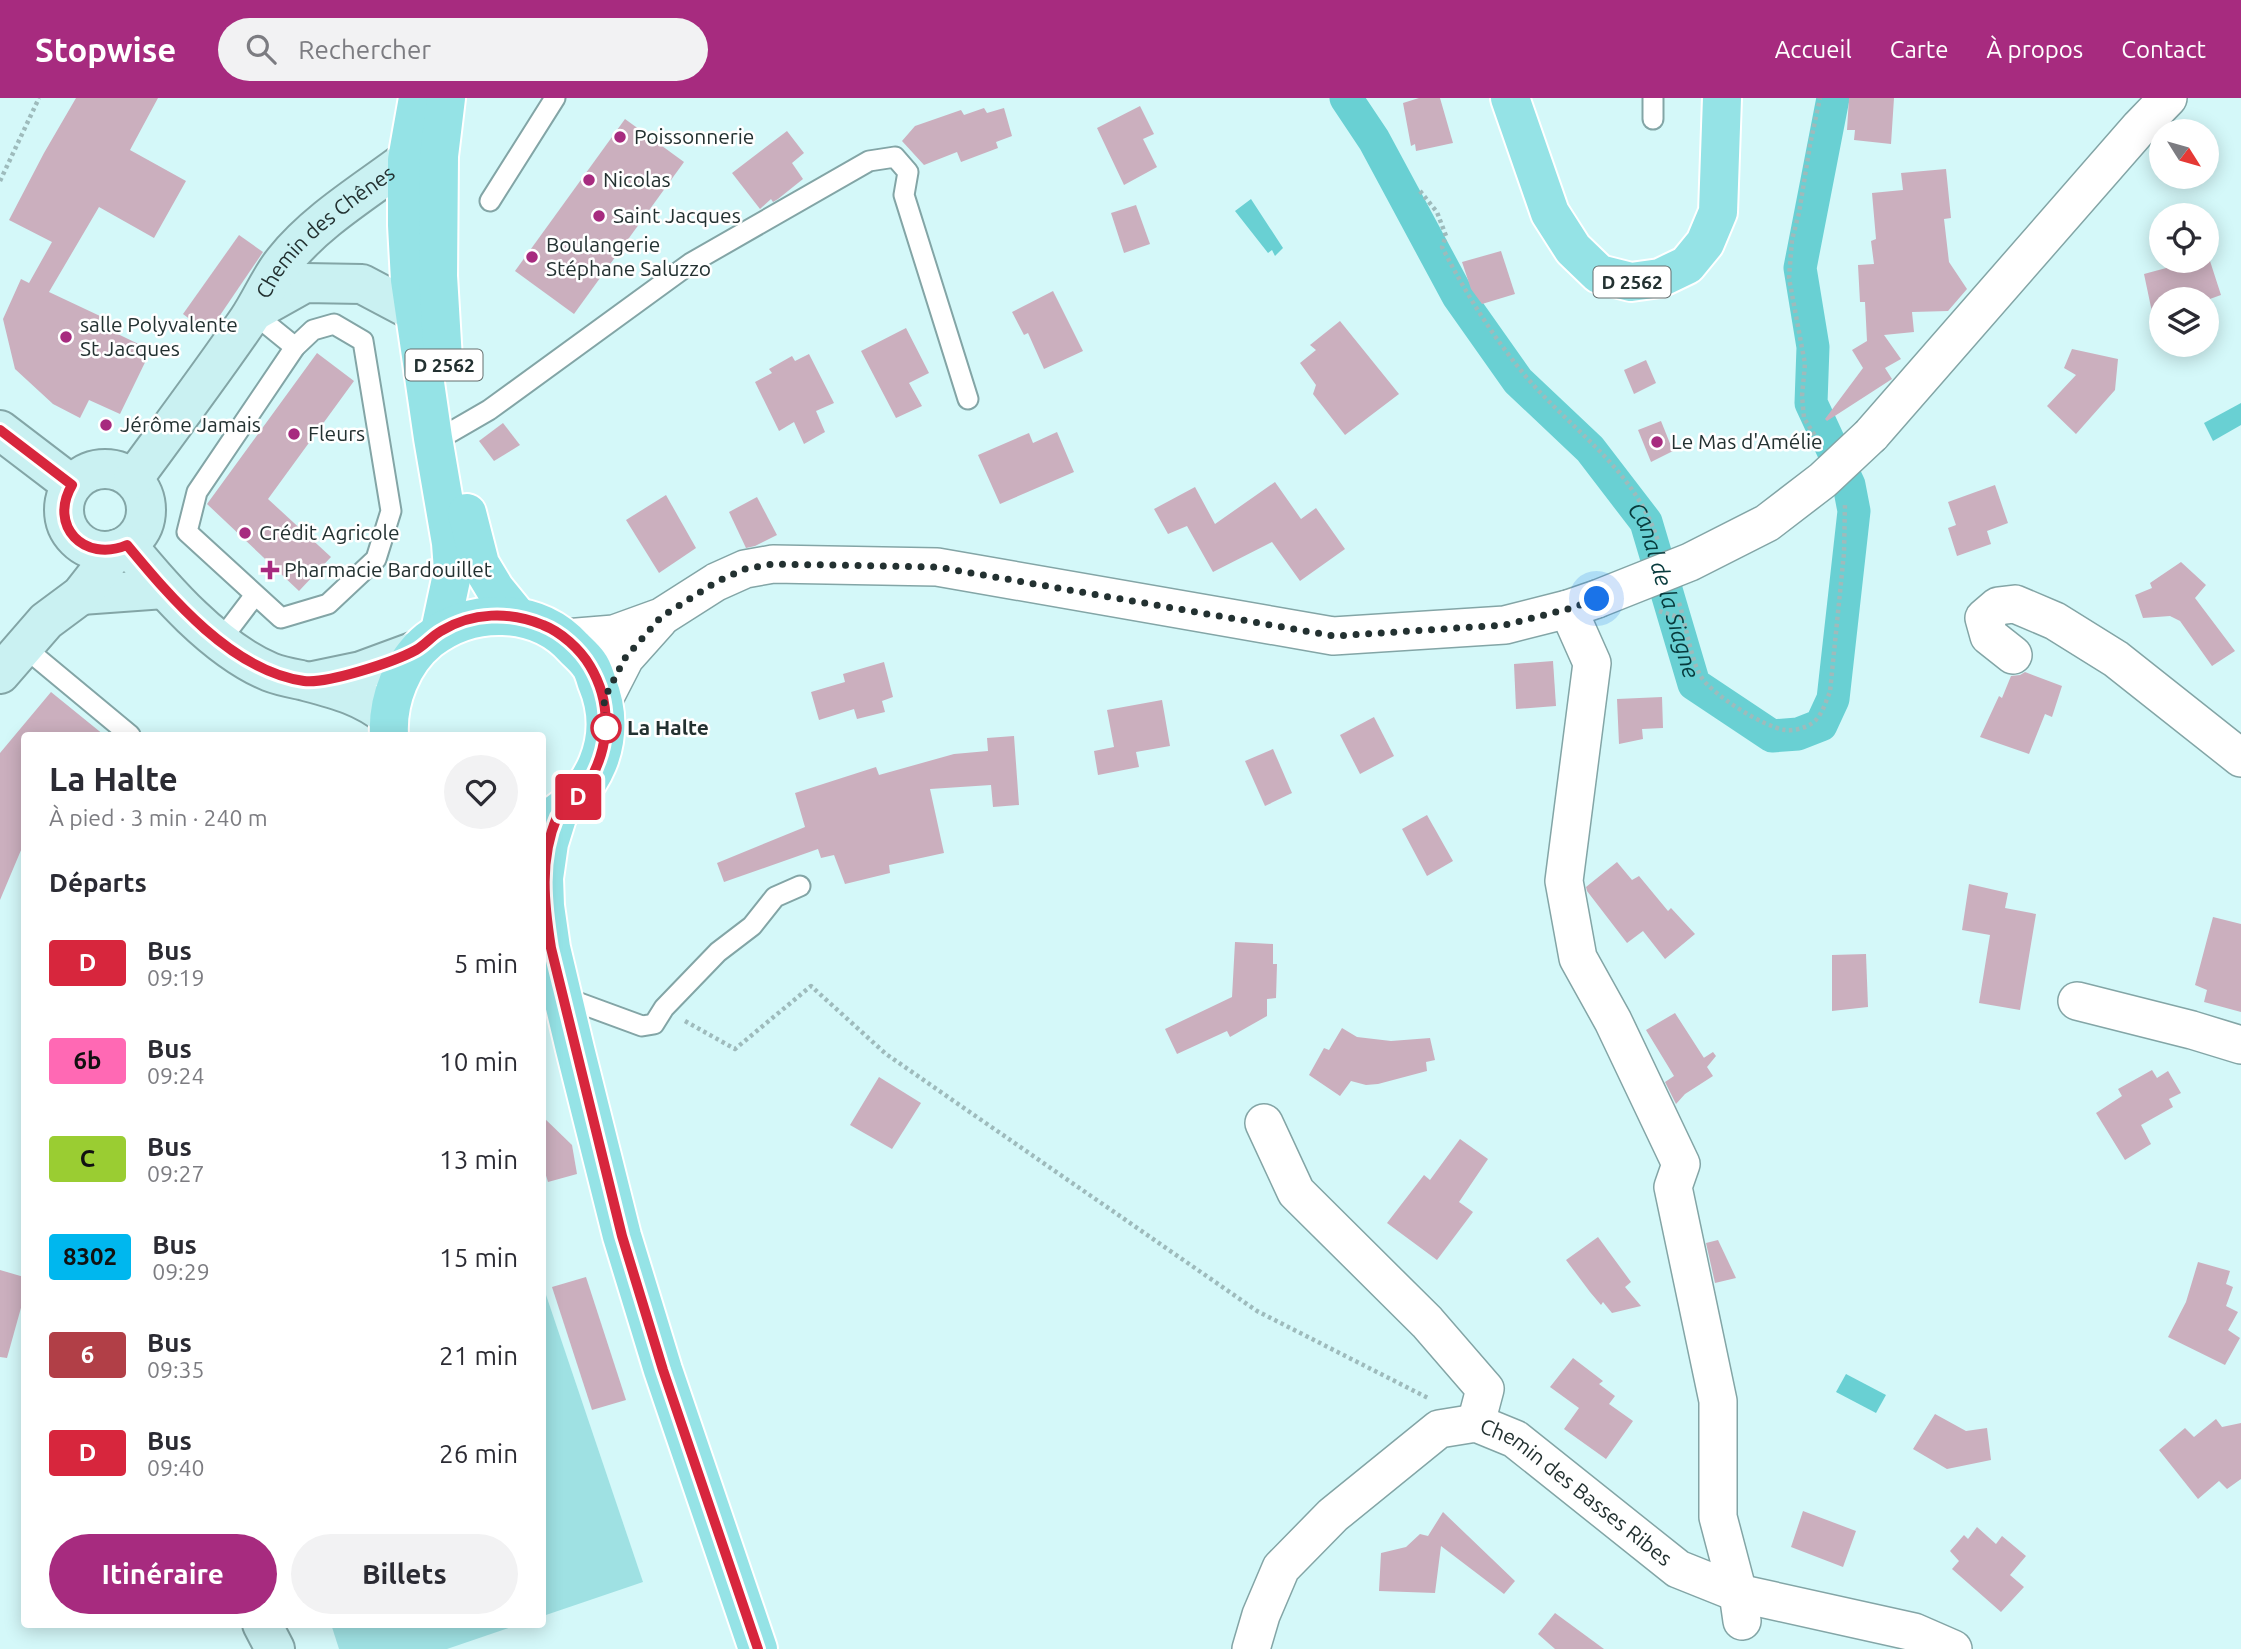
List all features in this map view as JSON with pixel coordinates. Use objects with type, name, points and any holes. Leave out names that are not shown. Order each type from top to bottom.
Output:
[{"type":"main road","name":"D 2562","points":[[418,98],[407,160],[407,225],[413,311],[442,435],[461,489],[480,564],[495,589],[517,616]]},
{"type":"main road","name":"D 2562","points":[[429,640],[453,570],[442,435],[442,346],[438,275],[439,156],[446,98]]},
{"type":"main road","name":"D 2562","points":[[1510,98],[1550,213],[1573,249],[1600,274],[1630,282],[1660,278],[1687,265],[1705,243],[1718,212],[1723,98]]},
{"type":"main road","name":"Chemin des Chênes","points":[[133,479],[253,313],[282,262],[341,209],[407,160]]},
{"type":"main road","name":"Chemin des Chênes","points":[[253,313],[305,283],[362,284],[413,311]]},
{"type":"main road","points":[[0,430],[72,485]]},
{"type":"main road","points":[[24,647],[81,595],[122,547],[137,536],[143,525],[145,500],[141,488],[133,479],[121,471],[108,468],[82,475],[66,496],[65,521],[71,533],[91,549],[104,551],[122,547]]},
{"type":"main road","points":[[24,647],[66,578],[80,542]]},
{"type":"main road","points":[[122,547],[163,589],[242,658],[272,673],[341,690],[372,704],[389,726]]},
{"type":"main road","points":[[81,595],[163,589]]},
{"type":"main road","points":[[306,681],[361,671],[429,640],[463,620],[487,615],[517,616],[549,627],[565,638],[590,665],[604,699],[606,728],[603,753],[593,777],[578,797],[550,818],[546,864]]},
{"type":"main road","points":[[389,726],[398,681],[429,640]]},
{"type":"main road","points":[[547,938],[622,1236],[663,1370],[758,1649]]},
{"type":"main road","points":[[264,1628],[275,1649]]},
{"type":"street","points":[[565,638],[614,634],[661,617],[716,582],[745,569],[773,564],[937,567],[1334,636],[1505,625],[1583,604],[1690,562],[1767,523],[1823,480],[1871,435],[2168,98]]},
{"type":"street","points":[[1583,604],[1591,663],[1564,881],[1578,958],[1613,1021],[1681,1164],[1673,1187],[1718,1401],[1718,1517],[1740,1607]]},
{"type":"street","points":[[2012,655],[1989,636],[1984,618],[1998,606],[2015,604],[2055,621],[2116,659],[2241,758]]},
{"type":"street","points":[[604,699],[625,658],[661,617]]},
{"type":"street","points":[[2077,1002],[2241,1045]]},
{"type":"street","points":[[1264,1123],[1296,1192],[1427,1322],[1485,1389],[1476,1423]]},
{"type":"street","name":"Chemin des Basses Ribes","points":[[1251,1649],[1261,1615],[1281,1568],[1333,1515],[1439,1429],[1476,1423],[1514,1439],[1678,1569],[1740,1607],[1914,1632],[1953,1649]]},
{"type":"lane","points":[[490,201],[555,98]]},
{"type":"lane","points":[[1653,98],[1653,119]]},
{"type":"lane","points":[[442,435],[489,411],[691,263],[869,161],[895,157],[908,172],[904,195],[968,399]]},
{"type":"lane","points":[[253,313],[295,347]]},
{"type":"lane","points":[[334,324],[363,341],[391,511],[376,559],[328,604],[281,618],[255,595],[187,532],[197,492],[295,347],[313,330],[334,324]]},
{"type":"lane","points":[[220,641],[255,595]]},
{"type":"lane","points":[[24,647],[126,732]]},
{"type":"lane","points":[[563,996],[642,1026],[654,1024],[664,1008],[718,952],[752,926],[775,897],[800,886]]},
{"type":"path","points":[[0,181],[39,98]]},
{"type":"path","points":[[1820,98],[1800,213],[1792,240],[1789,278],[1805,364],[1802,396],[1804,418],[1821,445]]},
{"type":"path","points":[[1420,191],[1437,212],[1446,236],[1442,247],[1474,307],[1523,372],[1552,405],[1632,486],[1651,518],[1662,552]]},
{"type":"path","points":[[1677,598],[1701,676],[1715,692],[1762,721],[1784,730],[1812,724],[1822,712],[1829,692],[1844,553],[1847,513],[1845,496]]},
{"type":"path","points":[[1657,611],[1684,619]]},
{"type":"path","points":[[664,1008],[734,1049],[811,986],[886,1054],[1257,1311],[1476,1423]]},
{"type":"shaded area","points":[[1251,199],[1283,248],[1275,256],[1272,250],[1268,253],[1235,211]]},
{"type":"shaded area","points":[[2241,403],[2241,425],[2213,441],[2204,423]]},
{"type":"shaded area","points":[[546,1295],[643,1582],[546,1615]]},
{"type":"shaded area","points":[[1846,1374],[1886,1395],[1876,1413],[1836,1392]]},
{"type":"shaded area","points":[[332,1628],[508,1628],[447,1649],[339,1649]]},
{"type":"building","points":[[76,98],[158,98],[130,150],[186,181],[154,238],[99,207],[49,292],[100,316],[97,324],[151,350],[120,414],[89,400],[80,418],[53,404],[15,369],[3,319],[21,279],[29,283],[52,242],[9,220]]},
{"type":"building","points":[[1419,98],[1440,98],[1453,143],[1416,151],[1415,144],[1411,146],[1403,103]]},
{"type":"building","points":[[1849,98],[1894,98],[1891,144],[1854,140],[1855,130],[1847,130]]},
{"type":"building","points":[[1140,106],[1154,134],[1143,139],[1157,167],[1124,185],[1097,128]]},
{"type":"building","points":[[984,108],[987,113],[1004,108],[1012,136],[996,142],[998,148],[961,162],[957,152],[924,165],[902,141],[915,126],[961,110],[964,115]]},
{"type":"building","name":"Saint Jacques","points":[[625,119],[684,162],[574,314],[515,271]]},
{"type":"building","points":[[787,131],[804,153],[792,163],[803,179],[760,209],[732,173]]},
{"type":"building","points":[[1946,169],[1951,218],[1944,219],[1949,262],[1967,289],[1948,311],[1912,312],[1914,332],[1884,335],[1901,359],[1885,368],[1892,379],[1827,421],[1825,419],[1863,368],[1852,350],[1867,341],[1865,302],[1860,302],[1858,265],[1874,264],[1871,241],[1876,239],[1872,193],[1903,190],[1901,173]]},
{"type":"building","points":[[1136,205],[1150,244],[1124,253],[1111,213]]},
{"type":"building","points":[[239,235],[263,252],[208,333],[183,314]]},
{"type":"building","points":[[1501,251],[1515,294],[1482,304],[1471,289],[1462,262]]},
{"type":"building","points":[[2214,273],[2218,287],[2149,287],[2149,298],[2144,274]]},
{"type":"building","points":[[1053,291],[1083,351],[1044,369],[1028,333],[1024,335],[1012,312]]},
{"type":"building","points":[[1340,321],[1399,394],[1345,435],[1313,394],[1316,385],[1300,363],[1316,350],[1310,345]]},
{"type":"building","points":[[906,328],[929,373],[909,383],[922,406],[896,418],[861,351]]},
{"type":"building","points":[[2072,349],[2118,359],[2115,390],[2076,434],[2047,406],[2076,375],[2064,368]]},
{"type":"building","points":[[317,353],[354,381],[268,499],[331,557],[299,591],[207,504]]},
{"type":"building","points":[[809,354],[834,403],[816,411],[825,432],[804,444],[794,422],[779,431],[755,382],[772,373],[769,369],[792,356],[795,361]]},
{"type":"building","points":[[1646,360],[1656,383],[1634,394],[1624,370]]},
{"type":"building","name":"Le Mas d'Amélie","points":[[1661,421],[1673,451],[1651,462],[1638,430]]},
{"type":"building","points":[[503,423],[520,445],[494,461],[479,441]]},
{"type":"building","points":[[1057,432],[1074,472],[1000,504],[978,455],[1029,433],[1033,443]]},
{"type":"building","points":[[1275,482],[1301,519],[1316,508],[1345,549],[1300,581],[1272,542],[1213,572],[1187,526],[1168,534],[1154,509],[1195,487],[1215,524]]},
{"type":"building","points":[[1995,485],[2008,523],[1987,531],[1991,544],[1957,556],[1948,528],[1956,525],[1948,502]]},
{"type":"building","points":[[666,495],[696,548],[659,573],[626,520]]},
{"type":"building","points":[[757,497],[777,535],[746,548],[729,512]]},
{"type":"building","points":[[2181,562],[2206,585],[2195,598],[2235,651],[2212,666],[2180,621],[2170,616],[2143,618],[2135,595],[2152,588],[2150,583]]},
{"type":"building","points":[[1553,661],[1556,706],[1516,709],[1514,664]]},
{"type":"building","points":[[884,662],[893,697],[882,701],[885,712],[857,719],[854,709],[819,720],[811,692],[845,682],[843,674]]},
{"type":"building","points":[[2025,672],[2062,686],[2052,717],[2045,714],[2029,754],[1980,737],[2011,676]]},
{"type":"building","points":[[51,692],[100,732],[21,732],[21,850],[0,900],[0,753]]},
{"type":"building","points":[[1662,697],[1663,728],[1642,729],[1643,739],[1619,744],[1617,699]]},
{"type":"building","points":[[1162,700],[1170,746],[1136,752],[1139,767],[1098,775],[1094,751],[1114,747],[1107,710]]},
{"type":"building","points":[[1374,717],[1394,756],[1360,774],[1340,735]]},
{"type":"building","points":[[1014,736],[1019,805],[993,807],[991,785],[930,789],[944,853],[889,865],[890,873],[845,884],[834,855],[821,858],[818,849],[724,882],[717,863],[805,827],[795,793],[876,767],[879,775],[954,754],[988,751],[987,738]]},
{"type":"building","points":[[1273,749],[1292,793],[1265,806],[1245,761]]},
{"type":"building","points":[[1427,815],[1453,861],[1427,876],[1402,829]]},
{"type":"building","points":[[1617,862],[1632,880],[1639,876],[1668,911],[1671,908],[1695,934],[1665,959],[1643,931],[1627,943],[1587,891],[1586,887]]},
{"type":"building","points":[[1969,884],[2008,893],[2005,908],[2036,914],[2020,1010],[1979,1003],[1990,935],[1962,930]]},
{"type":"building","points":[[2213,917],[2241,924],[2241,1012],[2204,1002],[2207,990],[2195,985]]},
{"type":"building","points":[[1235,942],[1273,944],[1273,964],[1277,964],[1276,998],[1267,999],[1267,1016],[1230,1037],[1227,1031],[1177,1054],[1165,1029],[1232,997]]},
{"type":"building","points":[[1866,954],[1868,1007],[1832,1011],[1832,955]]},
{"type":"building","points":[[1675,1013],[1704,1058],[1713,1052],[1716,1056],[1707,1067],[1713,1076],[1685,1094],[1676,1104],[1665,1082],[1674,1076],[1646,1030]]},
{"type":"building","points":[[1342,1028],[1357,1037],[1391,1041],[1430,1038],[1435,1060],[1426,1062],[1427,1071],[1378,1084],[1366,1085],[1351,1081],[1340,1096],[1309,1075],[1324,1048],[1329,1050]]},
{"type":"building","points":[[2152,1070],[2157,1078],[2168,1071],[2181,1093],[2169,1099],[2173,1107],[2141,1125],[2151,1144],[2125,1160],[2096,1113],[2122,1096],[2118,1089]]},
{"type":"building","points":[[879,1077],[921,1103],[892,1149],[850,1125]]},
{"type":"building","points":[[546,1120],[572,1145],[577,1174],[548,1182]]},
{"type":"building","points":[[1460,1139],[1488,1159],[1459,1202],[1473,1212],[1437,1260],[1387,1223],[1424,1175],[1430,1180]]},
{"type":"building","points":[[1598,1237],[1631,1282],[1625,1287],[1641,1306],[1612,1313],[1603,1302],[1601,1305],[1566,1260]]},
{"type":"building","points":[[1718,1240],[1736,1278],[1715,1283],[1706,1243]]},
{"type":"building","points":[[2198,1262],[2230,1271],[2226,1284],[2233,1287],[2226,1306],[2238,1312],[2228,1330],[2240,1338],[2225,1365],[2168,1337],[2186,1302]]},
{"type":"building","points":[[0,1270],[21,1276],[21,1308],[7,1358],[0,1357]]},
{"type":"building","points":[[586,1277],[626,1400],[592,1410],[552,1287]]},
{"type":"building","points":[[1573,1358],[1603,1381],[1599,1384],[1615,1396],[1609,1404],[1633,1421],[1606,1459],[1564,1429],[1579,1408],[1550,1387]]},
{"type":"building","points":[[1935,1414],[1966,1431],[1987,1428],[1991,1460],[1947,1469],[1913,1449]]},
{"type":"building","points":[[2216,1419],[2222,1427],[2241,1423],[2241,1479],[2227,1489],[2219,1481],[2198,1499],[2159,1450],[2185,1428],[2194,1437]]},
{"type":"building","points":[[1803,1511],[1856,1531],[1843,1567],[1791,1547]]},
{"type":"building","points":[[1443,1512],[1515,1581],[1504,1594],[1441,1546],[1435,1593],[1379,1591],[1381,1553],[1406,1547],[1420,1534],[1428,1536]]},
{"type":"building","points":[[1977,1527],[1996,1544],[2002,1536],[2026,1556],[2010,1575],[2024,1587],[2001,1612],[1952,1569],[1959,1561],[1950,1551],[1964,1535],[1968,1539]]},
{"type":"building","points":[[1555,1613],[1604,1649],[1555,1649],[1538,1634]]},
{"type":"waterway","name":"Canal de la Siagne","points":[[1346,98],[1374,140],[1458,296],[1518,381],[1590,449],[1646,522],[1694,684],[1772,736],[1798,734],[1821,725],[1833,699],[1854,511],[1849,485],[1811,403],[1813,347],[1800,268],[1833,98]]},
{"type":"bus line","name":"D","points":[[0,430],[72,485],[66,496],[65,521],[80,542],[91,549],[104,551],[127,545],[163,589],[220,641],[242,658],[272,673],[306,681],[340,676],[418,650],[440,631],[463,620],[487,615],[517,616],[531,620],[549,627],[565,638],[590,665],[604,699],[606,728],[603,753],[593,777],[578,797],[558,814],[546,864]]},
{"type":"bus line","name":"D","points":[[546,913],[551,948],[622,1236],[663,1370],[758,1649]]},
{"type":"place","name":"Poissonnerie","points":[[620,137]]},
{"type":"place","name":"Nicolas","points":[[589,180]]},
{"type":"place","name":"Saint Jacques","points":[[599,216]]},
{"type":"place","name":"Boulangerie Stéphane Saluzzo","points":[[532,257]]},
{"type":"place","name":"salle Polyvalente St Jacques","points":[[66,337]]},
{"type":"place","name":"Jérôme Jamais","points":[[106,425]]},
{"type":"place","name":"Fleurs","points":[[294,434]]},
{"type":"place","name":"Le Mas d'Amélie","points":[[1657,442]]},
{"type":"place","name":"Crédit Agricole","points":[[245,533]]},
{"type":"place","name":"Pharmacie Bardouillet","points":[[270,570]]},
{"type":"place","name":"La Halte","points":[[606,728]]},
{"type":"route","points":[[606,728],[604,699],[625,658],[661,617],[716,582],[745,569],[773,564],[937,567],[1334,636],[1505,625],[1597,599]]}]
